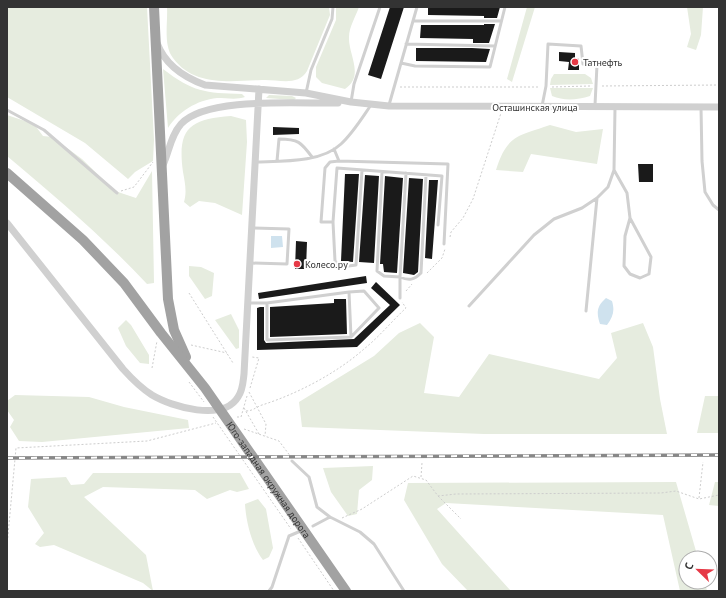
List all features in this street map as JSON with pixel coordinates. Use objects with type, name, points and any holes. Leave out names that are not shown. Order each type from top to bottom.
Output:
[{"type":"highway","points":[[154,7],[169,306],[174,330],[192,369]]},
{"type":"highway","points":[[7,174],[70,228],[110,266],[161,333],[192,369]]},
{"type":"highway","name":"Юго-западная окружная дорога","points":[[192,369],[346,591]]},
{"type":"street","name":"Осташинская улица","points":[[155,31],[163,55],[172,67],[197,82],[214,86],[306,93],[351,102],[389,106],[615,108],[719,107]]},
{"type":"street","points":[[7,222],[132,379],[152,395],[173,405],[192,409],[213,410],[224,408],[233,403],[241,391],[246,357],[254,162],[259,90]]},
{"type":"street","points":[[305,104],[306,93]]},
{"type":"street","name":"Осташинская улица","points":[[161,170],[178,128],[190,116],[215,107],[258,104],[351,102]]},
{"type":"lane","points":[[306,93],[311,70],[333,16],[332,7]]},
{"type":"lane","points":[[351,102],[354,84],[380,7]]},
{"type":"lane","points":[[389,106],[417,7]]},
{"type":"lane","points":[[401,63],[415,66],[490,67],[505,7]]},
{"type":"lane","points":[[413,21],[501,21]]},
{"type":"lane","points":[[406,44],[495,46]]},
{"type":"lane","points":[[541,107],[546,87],[548,44],[581,46],[583,64],[596,65],[595,107]]},
{"type":"lane","points":[[254,162],[299,161],[334,149],[347,138],[371,105]]},
{"type":"lane","points":[[701,107],[702,161],[705,192],[713,205],[719,210]]},
{"type":"lane","points":[[468,306],[534,235],[554,219],[582,208],[597,198],[608,187],[614,170],[615,108]]},
{"type":"lane","points":[[7,110],[44,130],[117,193]]},
{"type":"lane","points":[[277,161],[279,139],[292,139],[301,143],[312,157]]},
{"type":"lane","points":[[334,149],[339,161]]},
{"type":"lane","points":[[333,222],[322,222],[325,168],[330,162],[448,164],[444,244]]},
{"type":"lane","points":[[362,170],[356,265],[342,267],[335,261],[333,222],[336,168],[442,176],[438,225]]},
{"type":"lane","points":[[614,170],[626,193],[630,218],[651,257],[649,274],[640,278],[630,274],[624,266],[625,236],[630,218]]},
{"type":"lane","points":[[382,172],[376,270],[384,276],[400,277],[408,280],[416,278],[421,273],[426,175]]},
{"type":"lane","points":[[400,298],[406,173]]},
{"type":"lane","points":[[586,311],[597,198]]},
{"type":"lane","points":[[250,263],[287,264],[289,229],[252,228]]},
{"type":"lane","points":[[249,303],[267,303],[364,291],[378,308],[351,337],[267,340],[267,303]]},
{"type":"lane","points":[[349,292],[351,337]]},
{"type":"lane","points":[[292,461],[309,477],[317,508],[330,517],[360,532],[374,544],[404,591]]},
{"type":"lane","points":[[312,526],[330,517]]},
{"type":"lane","points":[[269,591],[281,564],[283,550],[289,536],[306,528]]},
{"type":"path","points":[[394,87],[719,85]]},
{"type":"path","points":[[117,193],[134,187],[153,161]]},
{"type":"path","points":[[189,293],[233,363]]},
{"type":"path","points":[[152,368],[157,338],[161,344]]},
{"type":"path","points":[[184,344],[227,353]]},
{"type":"path","points":[[187,380],[206,406]]},
{"type":"path","points":[[249,391],[266,424],[266,437]]},
{"type":"path","points":[[243,408],[260,435]]},
{"type":"path","points":[[210,412],[334,591]]},
{"type":"path","points":[[7,546],[16,448],[148,441],[222,422]]},
{"type":"path","points":[[246,430],[279,441],[289,454]]},
{"type":"path","points":[[699,499],[703,462]]},
{"type":"path","points":[[421,478],[422,463]]},
{"type":"path","points":[[330,517],[338,519],[347,516],[413,476],[426,480],[438,496],[461,518]]},
{"type":"path","points":[[438,496],[456,494],[570,492],[662,493],[676,491],[699,499],[719,495]]},
{"type":"shaded area","points":[[7,7],[147,7],[154,140],[153,161],[135,172],[128,179],[85,143],[7,97]]},
{"type":"shaded area","points":[[167,7],[329,7],[330,15],[307,71],[303,76],[293,81],[226,81],[202,78],[191,74],[173,58],[168,47],[167,40]]},
{"type":"shaded area","points":[[336,7],[359,7],[349,33],[349,44],[355,71],[354,78],[351,84],[345,89],[322,83],[316,77],[316,67],[336,20]]},
{"type":"shaded area","points":[[527,7],[535,7],[512,82],[507,79]]},
{"type":"shaded area","points":[[687,7],[703,7],[701,35],[696,50],[687,47],[691,34]]},
{"type":"shaded area","points":[[163,69],[173,77],[191,87],[209,92],[242,94],[245,97],[235,99],[217,98],[202,101],[183,112],[168,128]]},
{"type":"shaded area","points":[[554,74],[585,74],[591,78],[593,84],[550,85]]},
{"type":"shaded area","points":[[550,88],[593,88],[590,96],[561,99],[552,96]]},
{"type":"shaded area","points":[[269,95],[292,96],[296,98],[294,100],[266,98]]},
{"type":"shaded area","points":[[7,115],[34,124],[43,136],[52,137],[82,159],[115,191],[136,198],[152,171],[154,283],[147,284],[61,202],[7,156]]},
{"type":"shaded area","points":[[231,116],[246,120],[247,142],[242,215],[215,203],[199,201],[190,207],[184,202],[185,187],[182,146],[184,136],[189,129],[205,120]]},
{"type":"shaded area","points":[[550,125],[576,132],[603,129],[597,164],[531,154],[523,172],[496,170],[500,158],[509,143],[515,138]]},
{"type":"shaded area","points":[[189,266],[201,267],[214,273],[212,296],[205,299],[189,276]]},
{"type":"shaded area","points":[[231,314],[239,330],[239,348],[236,349],[215,320]]},
{"type":"shaded area","points":[[126,320],[131,325],[149,355],[149,364],[140,363],[126,346],[118,328]]},
{"type":"shaded area","points":[[420,323],[434,337],[424,393],[459,397],[489,354],[599,379],[617,358],[611,333],[643,323],[653,347],[660,399],[667,434],[484,434],[302,427],[299,402],[374,356],[399,333]]},
{"type":"shaded area","points":[[15,395],[89,397],[124,407],[188,420],[189,428],[42,442],[19,441],[10,427],[14,420],[7,410],[7,401]]},
{"type":"shaded area","points":[[705,396],[719,396],[719,433],[697,433]]},
{"type":"shaded area","points":[[373,466],[372,480],[359,490],[357,514],[348,516],[331,492],[323,468]]},
{"type":"shaded area","points":[[93,473],[240,473],[249,489],[237,492],[230,490],[207,499],[195,490],[103,487],[84,497],[146,555],[153,591],[143,583],[54,545],[40,547],[35,544],[44,533],[28,507],[31,479],[66,477],[71,485],[84,484]]},
{"type":"shaded area","points":[[676,482],[696,550],[678,550],[678,582],[663,515],[446,503],[437,509],[511,591],[468,591],[442,564],[404,500],[408,483]]},
{"type":"shaded area","points":[[715,482],[719,482],[719,506],[709,505]]},
{"type":"shaded area","points":[[258,499],[266,509],[273,548],[269,557],[263,560],[250,534],[245,504]]},
{"type":"shaded area","points":[[680,590],[707,591],[680,591]]},
{"type":"water","points":[[271,236],[282,236],[283,247],[271,248]]},
{"type":"water","points":[[606,298],[612,301],[613,308],[612,317],[607,325],[600,324],[598,316],[599,307]]},
{"type":"building","points":[[390,7],[404,7],[381,79],[368,75]]},
{"type":"building","points":[[428,7],[500,7],[497,18],[484,18],[484,16],[428,15]]},
{"type":"building","points":[[495,24],[489,43],[473,43],[473,39],[420,38],[421,25]]},
{"type":"building","points":[[416,48],[490,49],[486,62],[416,61]]},
{"type":"building","points":[[559,52],[575,53],[575,58],[579,59],[579,70],[568,70],[569,62],[559,61]]},
{"type":"building","points":[[273,127],[299,128],[299,134],[273,135]]},
{"type":"building","points":[[638,164],[653,164],[653,182],[639,182]]},
{"type":"building","points":[[345,174],[359,174],[353,262],[341,261]]},
{"type":"building","points":[[365,175],[379,176],[374,263],[359,262]]},
{"type":"building","points":[[385,176],[403,178],[397,273],[384,272],[383,264],[380,264]]},
{"type":"building","points":[[409,178],[423,179],[418,272],[414,275],[403,273]]},
{"type":"building","points":[[429,180],[438,180],[432,259],[425,258]]},
{"type":"building","points":[[296,241],[307,242],[306,269],[295,269]]},
{"type":"building","points":[[366,276],[367,283],[259,299],[258,293]]},
{"type":"building","points":[[376,282],[400,305],[357,347],[257,350],[257,308],[260,307],[264,307],[264,340],[266,343],[354,339],[390,305],[371,288]]},
{"type":"building","points":[[334,299],[346,299],[347,334],[270,337],[270,307],[334,303]]},
{"type":"railway","points":[[7,458],[719,455]]},
{"type":"place","name":"Татнефть","points":[[575,62]]},
{"type":"place","name":"Колесо.ру","points":[[297,264]]}]
